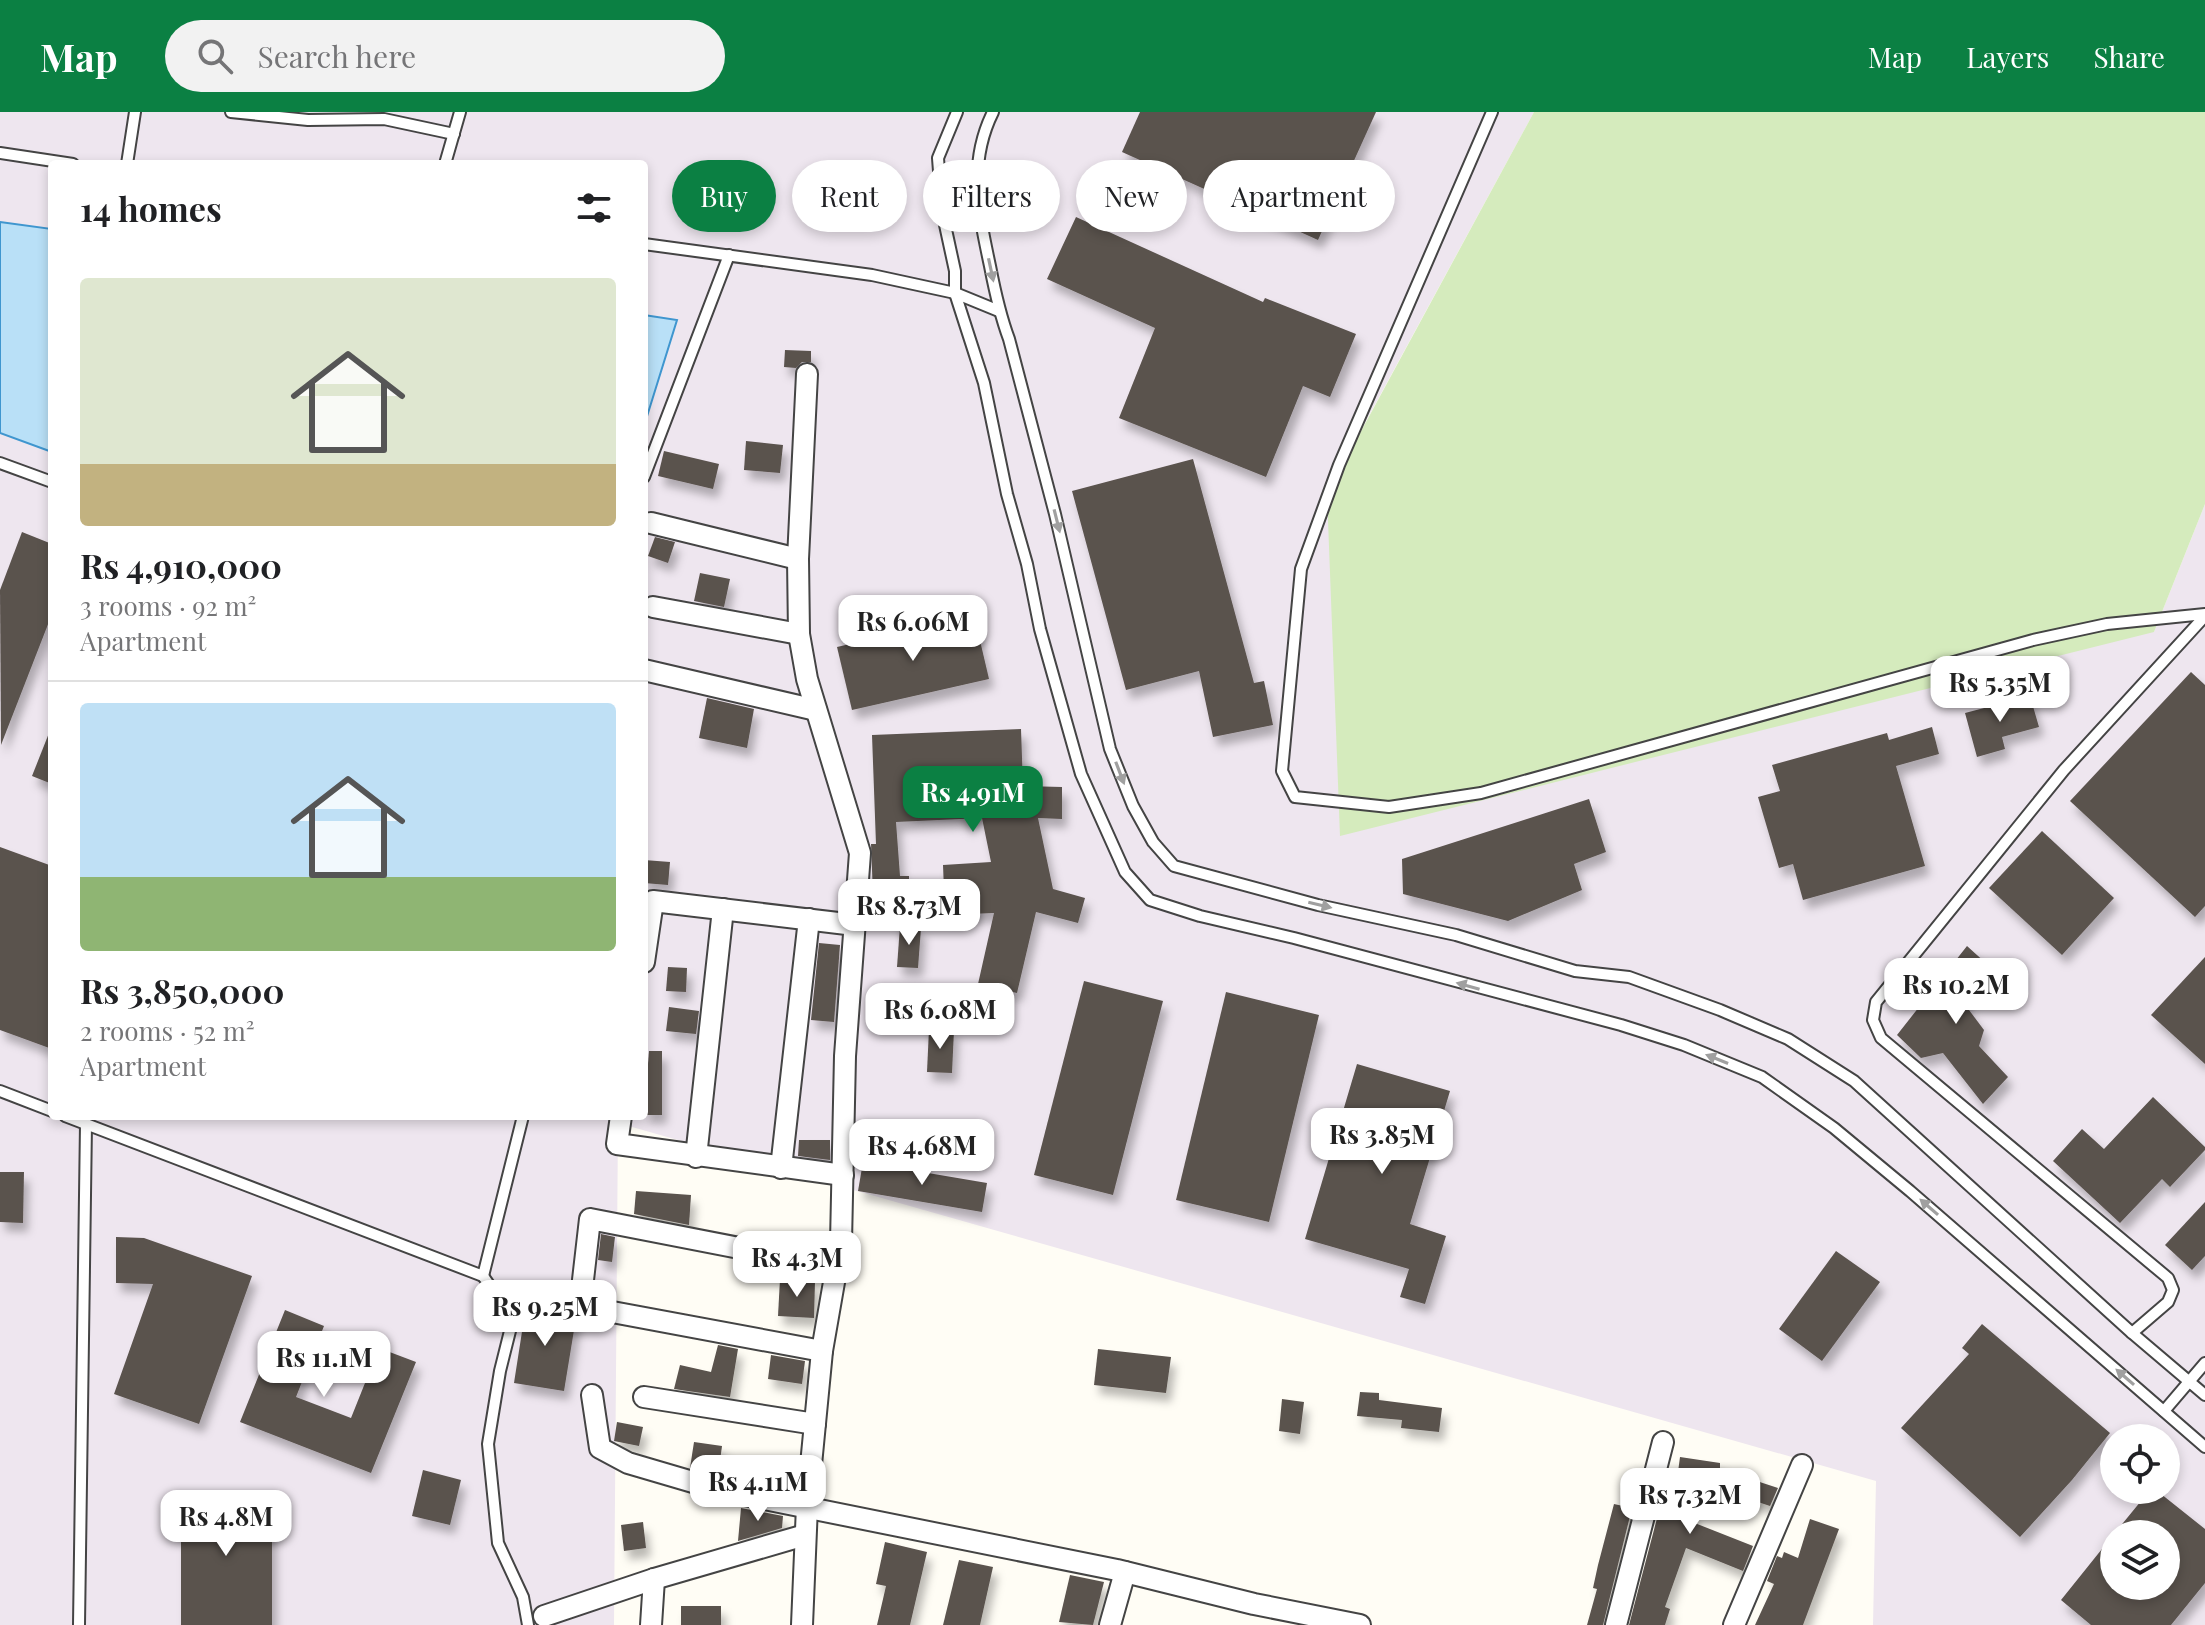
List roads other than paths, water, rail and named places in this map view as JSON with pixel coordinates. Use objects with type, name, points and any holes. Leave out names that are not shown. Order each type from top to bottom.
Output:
[{"type":"street","points":[[802,1625],[807,1506],[822,1351],[841,1242],[845,1056],[860,853],[807,679],[799,634],[798,559],[807,374]]},
{"type":"street","points":[[651,523],[798,559]]},
{"type":"street","points":[[653,607],[799,634]]},
{"type":"street","points":[[648,671],[816,710]]},
{"type":"street","points":[[648,935],[653,901],[855,925]]},
{"type":"street","points":[[696,1157],[723,909]]},
{"type":"street","points":[[781,1168],[809,919]]},
{"type":"street","points":[[620,1120],[617,1144],[843,1175]]},
{"type":"street","points":[[822,1351],[580,1306],[590,1219],[837,1267]]},
{"type":"street","points":[[592,1395],[600,1448],[628,1463],[720,1490],[1125,1572],[1254,1604],[1360,1625]]},
{"type":"street","points":[[644,1397],[815,1424]]},
{"type":"street","points":[[1616,1625],[1663,1442]]},
{"type":"street","points":[[1734,1625],[1802,1465]]},
{"type":"street","points":[[536,1620],[654,1579],[805,1535]]},
{"type":"street","points":[[1110,1625],[1125,1572]]},
{"type":"street","points":[[651,1625],[654,1579]]},
{"type":"street","points":[[1247,1625],[1254,1604]]},
{"type":"lane","points":[[231,112],[308,120],[382,116],[454,134]]},
{"type":"lane","points":[[446,160],[460,112]]},
{"type":"lane","points":[[957,112],[938,158],[942,211],[955,271],[955,293],[984,383],[1040,629],[1081,774],[1125,872],[1150,900],[1200,916],[1621,1025],[1684,1045],[1762,1077],[1834,1128],[1910,1191],[2205,1447]]},
{"type":"lane","points":[[993,112],[977,168],[979,217],[999,311],[1055,514],[1110,749],[1133,806],[1153,842],[1174,866],[1318,905],[1456,935],[1575,971],[1629,977],[1788,1039],[1854,1081],[2132,1333],[2205,1395]]},
{"type":"lane","points":[[1492,112],[1339,465],[1301,569],[1282,771],[1295,797],[1389,807],[1481,793],[2033,640],[2107,624],[2205,615]]},
{"type":"lane","points":[[128,160],[138,113]]},
{"type":"lane","points":[[0,153],[48,160]]},
{"type":"lane","points":[[648,245],[872,275],[955,293],[999,311]]},
{"type":"lane","points":[[648,467],[729,255]]},
{"type":"lane","points":[[0,463],[48,481]]},
{"type":"lane","points":[[2132,1333],[2168,1302],[2173,1290],[2168,1278],[1881,1038],[1873,1020],[1876,1002],[2064,770],[2205,615]]},
{"type":"lane","points":[[0,1091],[48,1109]]},
{"type":"lane","points":[[76,1120],[483,1276],[513,1319],[500,1371],[488,1444],[498,1543],[536,1620]]},
{"type":"lane","points":[[483,1276],[522,1120]]},
{"type":"lane","points":[[79,1625],[86,1124]]},
{"type":"lane","points":[[2164,1411],[2205,1363]]},
{"type":"water","points":[[0,222],[48,228],[48,451],[0,433]]},
{"type":"water","points":[[648,316],[677,320],[648,413]]}]
